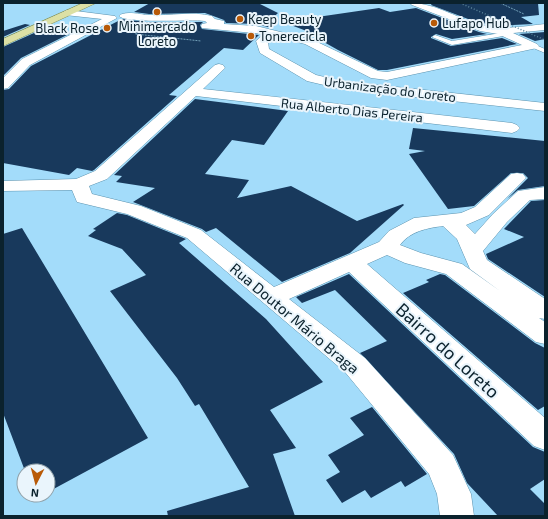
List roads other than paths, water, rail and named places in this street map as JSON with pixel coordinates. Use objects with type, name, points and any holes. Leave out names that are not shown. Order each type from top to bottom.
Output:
[{"type":"main road","points":[[3,43],[91,3]]},
{"type":"street","points":[[415,3],[484,29],[503,33],[533,46]]},
{"type":"street","points":[[3,85],[26,62],[131,8]]},
{"type":"street","points":[[72,11],[151,18],[198,16],[209,18],[208,24]]},
{"type":"street","points":[[151,18],[166,22],[169,26],[174,27]]},
{"type":"street","points":[[194,28],[208,24],[271,32],[309,42],[375,75],[387,76],[533,46]]},
{"type":"street","points":[[503,33],[545,27]]},
{"type":"street","name":"Urbanização do Loreto","points":[[271,32],[262,41],[264,51],[312,78],[341,85],[545,106]]},
{"type":"street","points":[[3,186],[79,184],[101,175],[219,68]]},
{"type":"street","name":"Rua Alberto Dias Pereira","points":[[192,92],[512,128]]},
{"type":"street","points":[[272,297],[351,262],[387,248],[396,234],[421,222],[465,219],[482,211],[517,178]]},
{"type":"street","name":"Rua Doutor Mário Braga","points":[[79,184],[84,198],[134,210],[194,234],[355,365],[442,465],[454,494],[458,516]]},
{"type":"street","points":[[473,250],[500,218],[525,194],[545,193]]},
{"type":"street","points":[[449,221],[466,236],[478,264],[545,311]]},
{"type":"street","points":[[387,248],[413,258],[454,269],[545,335]]},
{"type":"street","name":"Bairro do Loreto","points":[[351,262],[545,437]]},
{"type":"lane","points":[[435,37],[452,43],[503,33]]},
{"type":"lane","points":[[533,46],[545,51]]},
{"type":"railway","points":[[460,3],[545,40]]},
{"type":"place","name":"Minimercado Loreto","points":[[157,12]]},
{"type":"place","name":"Keep Beauty","points":[[240,19]]},
{"type":"place","name":"Lufapo Hub","points":[[434,23]]},
{"type":"place","name":"Black Rose","points":[[107,28]]},
{"type":"place","name":"Tonerecicla","points":[[251,36]]}]
